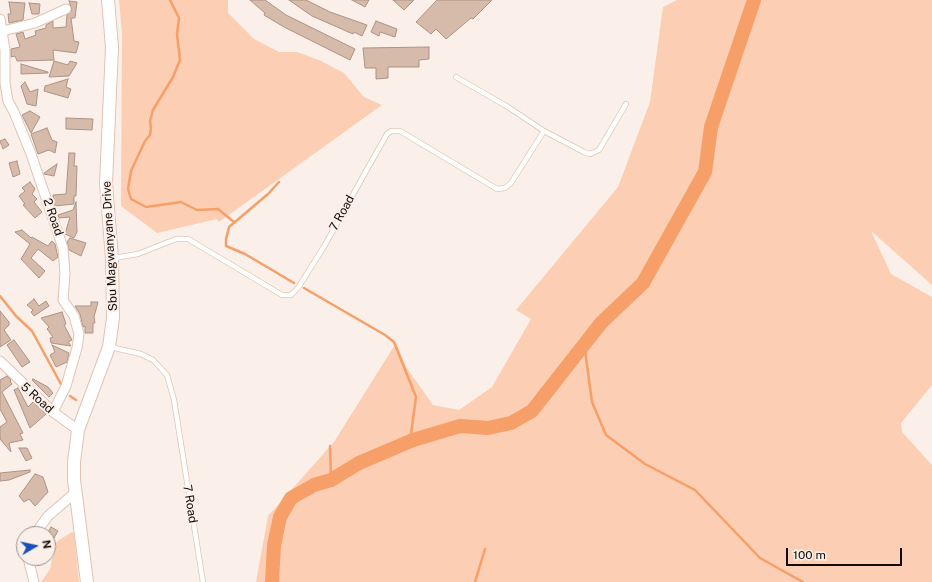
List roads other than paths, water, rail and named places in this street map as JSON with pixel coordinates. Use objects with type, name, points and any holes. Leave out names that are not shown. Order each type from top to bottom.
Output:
[{"type":"main road","name":"Sbu Magwanyane Drive","points":[[87,582],[76,492],[74,462],[78,430],[109,347],[113,318],[112,259],[106,183],[112,47],[108,0]]},
{"type":"street","points":[[3,31],[35,23],[66,10]]},
{"type":"street","name":"2 Road","points":[[0,19],[3,31],[8,101],[31,154],[63,248],[65,255],[63,263],[65,274],[64,302],[74,316],[79,334],[77,348],[66,386],[52,412]]},
{"type":"street","name":"5 Road","points":[[0,361],[52,412],[78,430]]},
{"type":"street","points":[[41,526],[48,516],[76,492]]},
{"type":"street","points":[[30,566],[34,582]]},
{"type":"lane","points":[[456,77],[508,107],[544,131],[584,152],[594,153],[599,150],[626,104]]},
{"type":"lane","name":"7 Road","points":[[112,259],[138,254],[176,239],[188,239],[282,295],[291,295],[298,288],[325,245],[387,134],[391,131],[400,131],[497,189],[505,188],[512,183],[544,131]]},
{"type":"lane","name":"7 Road","points":[[109,347],[141,354],[154,360],[167,375],[174,400],[203,582]]},
{"type":"waterway","points":[[170,0],[179,18],[177,34],[180,60],[173,77],[153,110],[150,121],[150,135],[145,141],[131,171],[128,189],[131,199],[146,207],[181,202],[197,210],[218,209],[234,222]]},
{"type":"waterway","points":[[272,582],[274,545],[280,517],[291,498],[314,485],[331,480],[359,463],[413,440],[460,426],[488,428],[511,423],[532,411],[601,323],[643,283],[705,172],[711,127],[754,0]]},
{"type":"waterway","points":[[279,182],[268,194],[229,227],[226,246],[245,254],[294,283]]},
{"type":"waterway","points":[[304,288],[385,335],[394,342],[416,397],[411,434],[413,440]]},
{"type":"waterway","points":[[0,296],[16,316],[32,331],[62,386]]},
{"type":"waterway","points":[[584,343],[592,402],[606,435],[645,464],[695,490],[760,558],[803,582]]},
{"type":"waterway","points":[[70,396],[76,400]]},
{"type":"waterway","points":[[330,446],[331,480]]},
{"type":"waterway","points":[[475,582],[485,549]]}]
